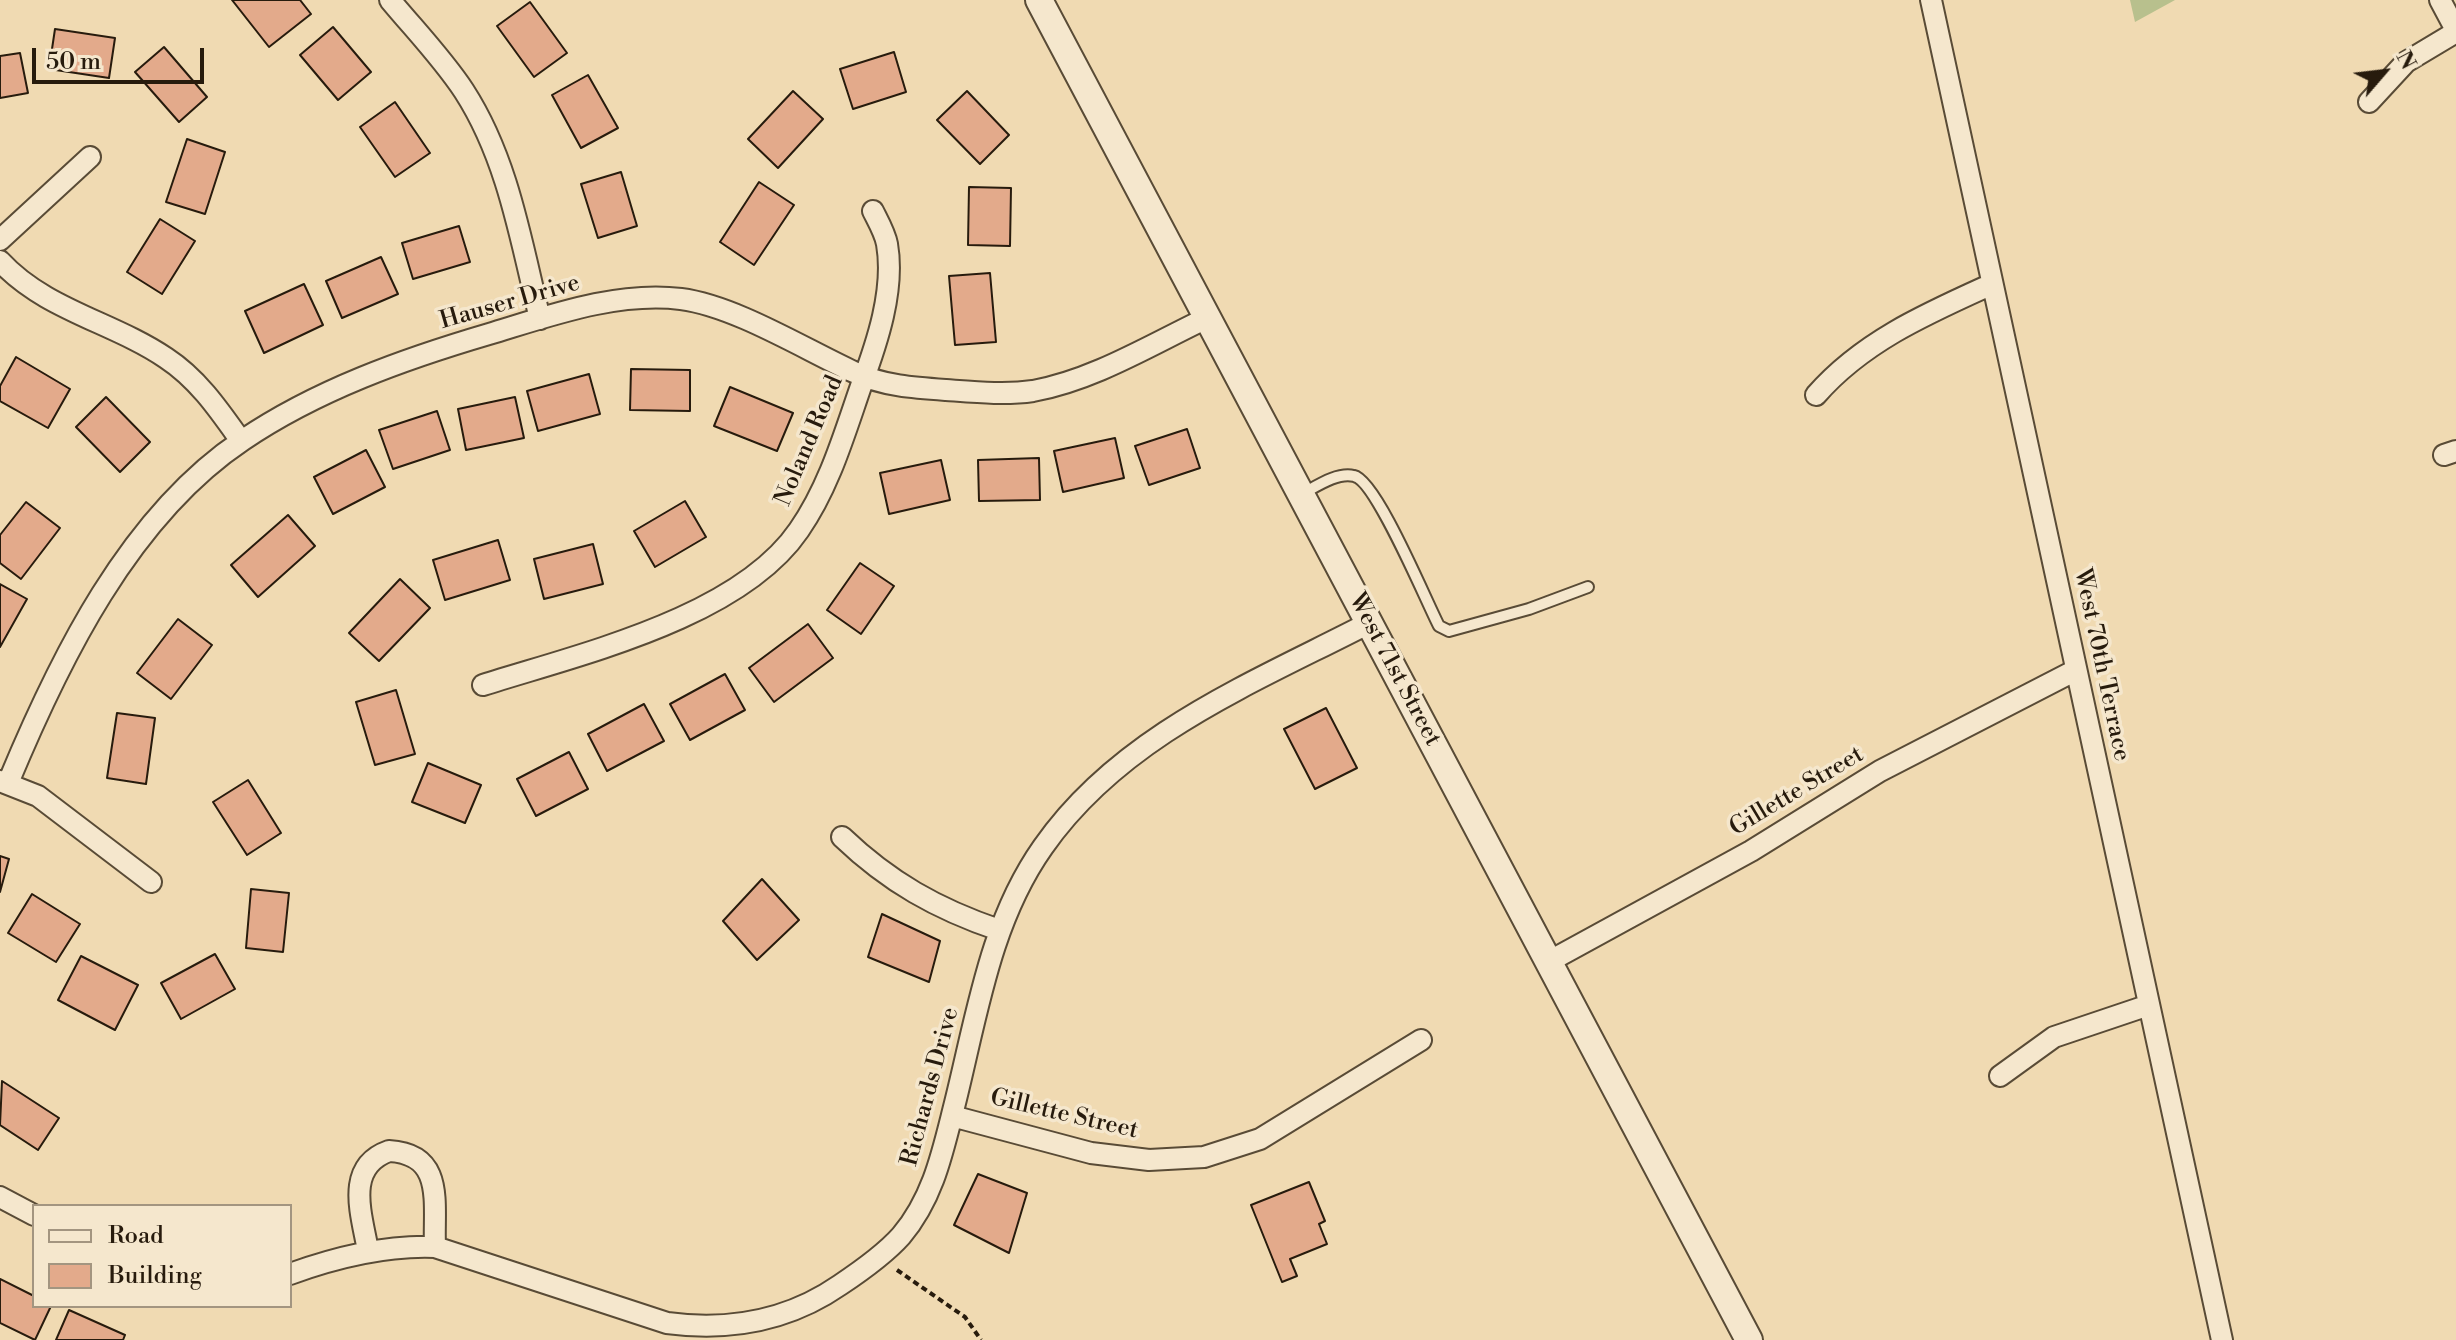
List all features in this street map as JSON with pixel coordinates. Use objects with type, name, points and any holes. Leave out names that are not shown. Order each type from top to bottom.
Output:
[{"type":"street","points":[[390,0],[464,91],[483,125],[501,166],[540,319]]},
{"type":"street","name":"West 71st Street","points":[[1039,0],[1749,1340]]},
{"type":"street","name":"West 70th Terrace","points":[[1931,0],[2222,1340]]},
{"type":"street","points":[[2369,102],[2406,62],[2456,31],[2440,0]]},
{"type":"street","points":[[0,240],[90,157]]},
{"type":"street","name":"Noland Road","points":[[483,685],[663,625],[723,597],[750,579],[798,533],[829,474],[865,377],[889,290],[887,243],[873,211]]},
{"type":"street","points":[[0,261],[59,305],[168,359],[214,402],[241,441]]},
{"type":"street","points":[[1816,395],[1838,370],[1894,331],[1992,284]]},
{"type":"street","name":"Hauser Drive","points":[[4,782],[59,666],[92,608],[156,519],[241,441],[304,404],[376,371],[540,319],[642,298],[701,303],[865,377],[906,388],[1031,391],[1071,381],[1207,318]]},
{"type":"street","name":"Richards Drive","points":[[292,1273],[368,1251],[402,1246],[435,1247],[667,1323],[704,1328],[755,1322],[805,1305],[831,1291],[880,1256],[901,1236],[936,1178],[999,930],[1043,846],[1098,785],[1132,754],[1178,723],[1369,623]]},
{"type":"street","name":"Gillette Street","points":[[1548,962],[1751,851],[1880,771],[2076,670]]},
{"type":"street","points":[[4,782],[38,796],[151,882]]},
{"type":"street","points":[[842,837],[879,871],[958,916],[999,930]]},
{"type":"street","points":[[2000,1076],[2054,1037],[2149,1005]]},
{"type":"street","name":"Gillette Street","points":[[952,1116],[1091,1153],[1149,1160],[1204,1157],[1260,1139],[1421,1040]]},
{"type":"street","points":[[368,1251],[359,1183],[367,1165],[389,1151],[413,1155],[425,1163],[431,1175],[435,1247]]},
{"type":"street","points":[[0,1197],[32,1214]]},
{"type":"lane","points":[[1301,495],[1342,475],[1359,477],[1380,504],[1439,626],[1449,631],[1529,609],[1588,587]]},
{"type":"path","points":[[880,1256],[909,1280],[965,1317],[981,1340]]},
{"type":"green space","points":[[2130,0],[2175,0],[2135,22]]},
{"type":"building","points":[[232,0],[300,0],[311,14],[269,47]]},
{"type":"building","points":[[530,2],[567,53],[534,77],[497,26]]},
{"type":"building","points":[[333,27],[371,72],[338,100],[300,55]]},
{"type":"building","points":[[55,29],[115,38],[109,78],[49,69]]},
{"type":"building","points":[[164,47],[207,97],[179,122],[135,72]]},
{"type":"building","points":[[894,52],[906,92],[853,109],[840,69]]},
{"type":"building","points":[[20,53],[28,93],[0,98],[0,56]]},
{"type":"building","points":[[588,75],[618,128],[581,148],[552,95]]},
{"type":"building","points":[[793,91],[823,119],[778,168],[748,139]]},
{"type":"building","points":[[967,91],[1009,135],[980,164],[937,120]]},
{"type":"building","points":[[395,102],[430,153],[395,177],[360,127]]},
{"type":"building","points":[[187,139],[225,152],[205,214],[166,202]]},
{"type":"building","points":[[621,172],[637,226],[598,238],[581,184]]},
{"type":"building","points":[[759,182],[794,205],[754,265],[720,242]]},
{"type":"building","points":[[969,187],[1011,188],[1010,246],[968,245]]},
{"type":"building","points":[[160,219],[195,241],[162,294],[127,272]]},
{"type":"building","points":[[459,226],[470,262],[413,279],[402,243]]},
{"type":"building","points":[[381,257],[398,294],[342,318],[326,281]]},
{"type":"building","points":[[990,273],[996,342],[955,345],[949,276]]},
{"type":"building","points":[[304,284],[323,325],[264,353],[245,311]]},
{"type":"building","points":[[16,357],[70,389],[48,428],[0,401],[0,386]]},
{"type":"building","points":[[631,369],[690,370],[690,411],[630,410]]},
{"type":"building","points":[[589,374],[600,414],[538,431],[527,391]]},
{"type":"building","points":[[730,387],[793,413],[777,451],[714,426]]},
{"type":"building","points":[[106,397],[150,442],[120,472],[76,427]]},
{"type":"building","points":[[515,397],[524,438],[466,450],[458,409]]},
{"type":"building","points":[[437,411],[450,450],[393,469],[379,430]]},
{"type":"building","points":[[1187,429],[1200,468],[1149,485],[1135,446]]},
{"type":"building","points":[[1115,438],[1124,478],[1063,492],[1054,451]]},
{"type":"building","points":[[366,450],[385,487],[333,514],[314,477]]},
{"type":"building","points":[[1039,458],[1040,500],[979,501],[978,460]]},
{"type":"building","points":[[941,460],[950,500],[889,514],[880,473]]},
{"type":"building","points":[[685,501],[706,537],[655,567],[634,531]]},
{"type":"building","points":[[26,502],[60,528],[21,579],[0,563],[0,535]]},
{"type":"building","points":[[288,515],[315,546],[258,597],[231,565]]},
{"type":"building","points":[[498,540],[510,580],[445,600],[433,560]]},
{"type":"building","points":[[593,544],[603,584],[544,599],[534,559]]},
{"type":"building","points":[[860,563],[894,586],[861,634],[827,610]]},
{"type":"building","points":[[400,579],[430,608],[379,661],[349,633]]},
{"type":"building","points":[[0,584],[27,599],[0,647]]},
{"type":"building","points":[[178,619],[212,645],[171,699],[137,673]]},
{"type":"building","points":[[808,624],[833,658],[774,702],[749,668]]},
{"type":"building","points":[[725,674],[745,710],[690,740],[670,704]]},
{"type":"building","points":[[396,690],[415,754],[375,765],[356,702]]},
{"type":"building","points":[[644,704],[664,741],[607,771],[588,734]]},
{"type":"building","points":[[1326,708],[1357,768],[1315,789],[1284,729]]},
{"type":"building","points":[[117,713],[155,718],[146,784],[107,778]]},
{"type":"building","points":[[569,752],[588,789],[536,816],[517,779]]},
{"type":"building","points":[[428,763],[481,785],[465,823],[412,802]]},
{"type":"building","points":[[248,780],[281,833],[247,855],[213,802]]},
{"type":"building","points":[[0,856],[9,859],[0,892]]},
{"type":"building","points":[[762,879],[799,920],[757,960],[723,921]]},
{"type":"building","points":[[251,889],[289,893],[283,952],[246,948]]},
{"type":"building","points":[[32,894],[80,924],[56,962],[8,933]]},
{"type":"building","points":[[882,914],[940,941],[929,982],[868,957]]},
{"type":"building","points":[[215,954],[235,989],[181,1019],[161,983]]},
{"type":"building","points":[[81,956],[138,985],[115,1030],[58,1000]]},
{"type":"building","points":[[2,1081],[59,1118],[38,1150],[0,1125]]},
{"type":"building","points":[[978,1174],[1027,1193],[1009,1253],[954,1225]]},
{"type":"building","points":[[1309,1182],[1325,1221],[1319,1224],[1327,1244],[1290,1259],[1297,1276],[1282,1282],[1251,1205]]},
{"type":"building","points":[[0,1279],[32,1295],[32,1308],[50,1308],[35,1340],[0,1323]]},
{"type":"building","points":[[69,1310],[125,1335],[123,1340],[56,1340]]}]
